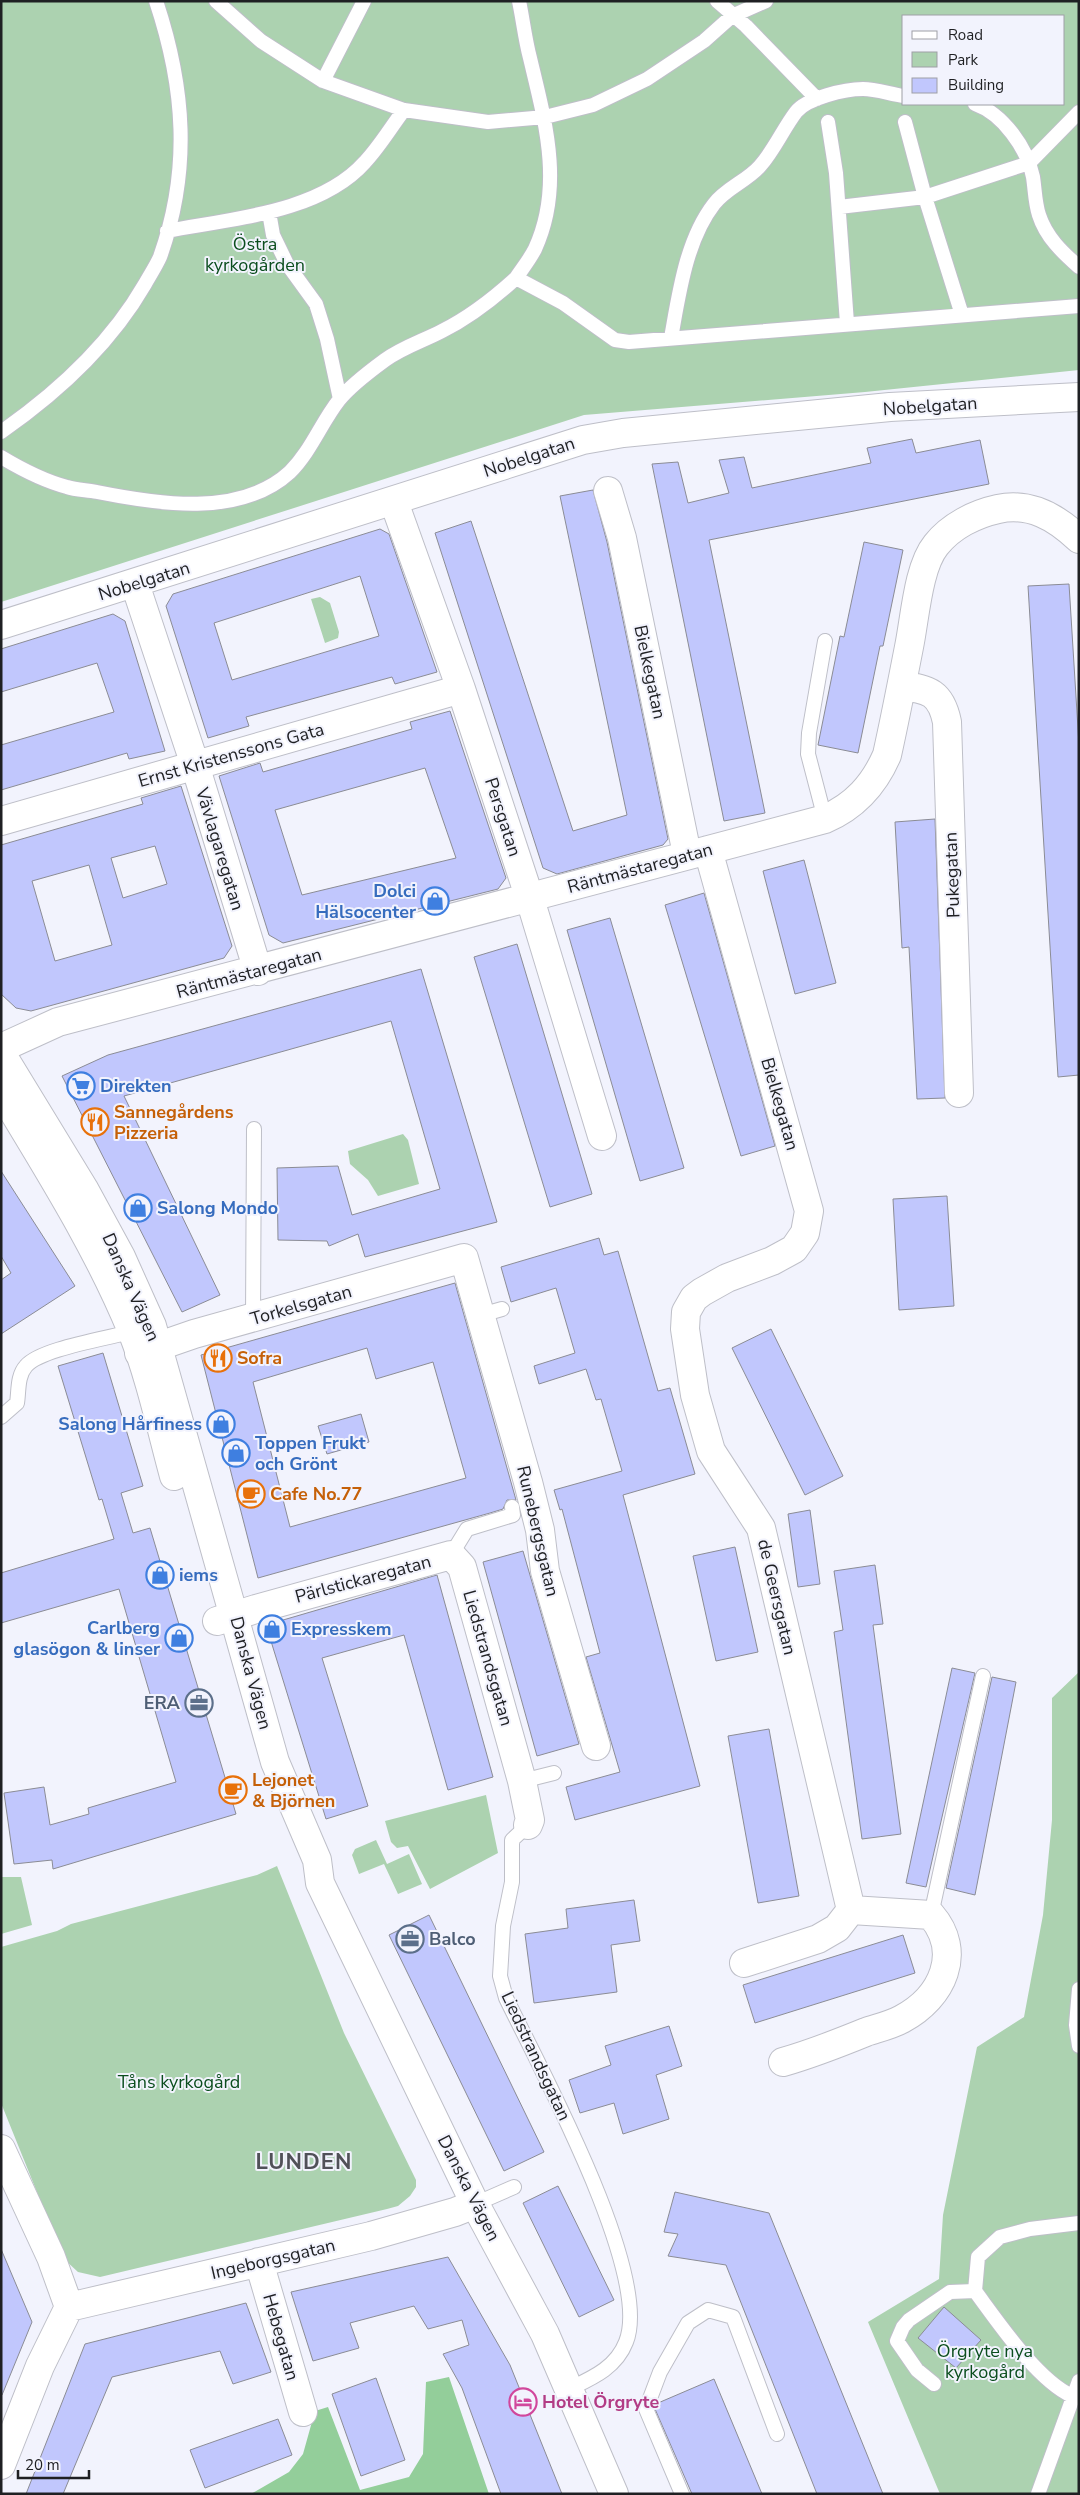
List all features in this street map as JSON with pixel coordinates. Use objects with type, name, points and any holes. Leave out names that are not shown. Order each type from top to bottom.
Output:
[{"type":"street","name":"Nobelgatan","points":[[1,625],[394,502],[584,440],[622,433],[890,407],[1079,397]]},
{"type":"street","name":"Bielkegatan","points":[[608,491],[622,538],[697,852],[809,1211],[805,1233],[794,1249],[772,1261],[727,1278],[694,1298]]},
{"type":"street","name":"Persgatan","points":[[394,502],[461,689],[530,899],[602,1136]]},
{"type":"street","name":"Räntmästaregatan","points":[[1,1048],[58,1022],[530,899],[697,852],[825,819],[839,813],[859,799],[880,772],[887,754],[923,574],[935,546],[949,531],[984,512],[1006,508],[1038,510],[1064,525],[1079,539]]},
{"type":"street","name":"Vävlagaregatan","points":[[135,584],[195,765],[258,971]]},
{"type":"street","name":"Pukegatan","points":[[902,686],[921,689],[932,694],[943,706],[946,722],[959,1094]]},
{"type":"street","name":"Ernst Kristenssons Gata","points":[[1,821],[461,689]]},
{"type":"street","name":"Danska Vägen","points":[[1,1053],[121,1257],[226,1618],[275,1762],[317,1860],[320,1884],[475,2204],[520,2287],[569,2389],[614,2494]]},
{"type":"street","name":"Danska Vägen","points":[[1,1091],[67,1199],[145,1339]]},
{"type":"street","name":"Torkelsgatan","points":[[145,1339],[194,1334],[464,1258]]},
{"type":"street","name":"Runebergsgatan","points":[[464,1258],[492,1312],[540,1530],[545,1571],[596,1746]]},
{"type":"street","name":"de Geersgatan","points":[[694,1298],[686,1312],[684,1329],[695,1395],[711,1451],[761,1528],[851,1910]]},
{"type":"street","name":"Pärlstickaregatan","points":[[226,1618],[451,1555]]},
{"type":"street","name":"Liedstrandsgatan","points":[[451,1555],[462,1566],[522,1781],[530,1820],[528,1824]]},
{"type":"street","points":[[744,1963],[818,1939],[838,1928],[851,1910],[931,1915],[940,1926],[948,1955],[945,1973],[930,1997],[903,2018],[783,2062]]},
{"type":"street","points":[[1,2149],[51,2257],[69,2306],[46,2352],[1,2466]]},
{"type":"street","name":"Ingeborgsgatan","points":[[69,2306],[380,2233],[448,2214],[475,2204]]},
{"type":"street","name":"Hebegatan","points":[[259,2262],[303,2412]]},
{"type":"lane","points":[[1,432],[53,392],[109,336],[132,306],[159,258],[177,192],[182,139],[177,85],[156,1]]},
{"type":"lane","points":[[216,1],[261,41],[323,81],[404,110],[488,122],[545,117],[593,105],[647,79],[704,41],[746,1]]},
{"type":"lane","points":[[323,81],[364,1]]},
{"type":"lane","points":[[1,457],[28,472],[67,487],[122,497],[176,503],[232,500],[268,488],[289,472],[318,436],[340,399],[385,360],[412,344],[468,317],[496,297],[516,278],[535,248],[548,205],[551,161],[545,117],[529,57],[519,1]]},
{"type":"lane","points":[[717,1],[732,16],[746,26],[817,99]]},
{"type":"lane","points":[[732,16],[766,1]]},
{"type":"lane","points":[[671,338],[688,262],[711,208],[721,197],[756,170],[773,150],[796,112],[805,103],[844,91],[863,89],[902,96]]},
{"type":"lane","points":[[978,105],[988,109],[1000,118],[1029,163],[1039,215],[1047,232],[1058,248],[1079,267]]},
{"type":"lane","points":[[166,231],[269,212],[301,203],[336,186],[365,163],[404,110]]},
{"type":"lane","points":[[839,207],[925,197],[1029,163],[1079,112]]},
{"type":"lane","points":[[828,122],[839,207],[847,323]]},
{"type":"lane","points":[[905,122],[925,197],[962,315]]},
{"type":"lane","points":[[269,212],[273,234],[287,264],[316,304],[327,339],[340,399]]},
{"type":"lane","points":[[516,278],[563,303],[615,340],[629,342],[847,323],[1079,306]]},
{"type":"lane","points":[[825,641],[808,754],[825,819]]},
{"type":"lane","points":[[252,1318],[254,1129]]},
{"type":"lane","points":[[1,1417],[17,1403],[21,1375],[26,1366],[34,1359],[82,1344],[145,1339]]},
{"type":"lane","points":[[451,1555],[467,1529],[513,1515],[512,1507]]},
{"type":"lane","points":[[931,1915],[983,1676]]},
{"type":"lane","points":[[522,1781],[554,1773]]},
{"type":"lane","name":"Liedstrandsgatan","points":[[528,1824],[512,1840],[512,1882],[503,1926],[500,1976],[506,1998],[600,2196],[627,2282],[631,2313],[626,2342],[613,2362],[596,2377],[569,2389]]},
{"type":"lane","points":[[1079,1989],[1076,2025],[1079,2046]]},
{"type":"lane","points":[[475,2204],[514,2187]]},
{"type":"lane","points":[[1072,2396],[1062,2392],[1036,2367],[974,2291],[978,2257],[1000,2237],[1030,2229],[1079,2222]]},
{"type":"lane","points":[[934,2384],[917,2370],[897,2341],[903,2327],[950,2292],[974,2291]]},
{"type":"lane","points":[[682,2494],[646,2409],[660,2372],[688,2323],[708,2310],[733,2317],[777,2434]]},
{"type":"lane","points":[[1038,2494],[1079,2381]]},
{"type":"green space","name":"Östra kyrkogården","points":[[1,1],[1079,1],[1079,370],[865,392],[584,415],[1,602]]},
{"type":"green space","points":[[320,597],[330,603],[339,632],[338,638],[325,643],[311,599]]},
{"type":"green space","points":[[403,1134],[408,1140],[419,1184],[378,1196],[368,1180],[350,1164],[348,1151]]},
{"type":"green space","name":"Örgryte nya kyrkogård","points":[[1079,1672],[1079,2494],[940,2494],[868,2322],[939,2279],[943,2215],[977,2047],[1024,2017],[1043,1915],[1052,1820],[1052,1698]]},
{"type":"green space","points":[[486,1795],[498,1853],[430,1889],[408,1846],[397,1848],[391,1842],[385,1821]]},
{"type":"green space","points":[[376,1840],[387,1864],[409,1854],[422,1884],[398,1894],[384,1864],[359,1874],[352,1855],[355,1849]]},
{"type":"green space","name":"Tåns kyrkogård","points":[[277,1866],[344,2033],[416,2180],[416,2187],[410,2196],[398,2206],[387,2209],[100,2277],[78,2272],[64,2259],[1,2103],[1,1947],[57,1931],[71,1924],[257,1875]]},
{"type":"green space","points":[[1,1877],[21,1877],[32,1925],[1,1934]]},
{"type":"green space","points":[[449,2377],[489,2494],[251,2494],[289,2472],[303,2454],[315,2411],[328,2407],[360,2490],[409,2477],[423,2454],[426,2382]]},
{"type":"building","points":[[912,439],[916,453],[980,440],[989,484],[709,540],[765,813],[724,821],[652,464],[678,462],[688,503],[729,493],[719,460],[744,457],[752,488],[871,463],[867,448]]},
{"type":"building","points":[[593,490],[607,542],[668,839],[663,845],[557,874],[543,868],[435,533],[471,521],[573,831],[627,815],[560,496]]},
{"type":"building","points":[[380,529],[389,534],[437,672],[395,684],[392,677],[246,717],[249,726],[208,738],[166,606],[173,594]],"holes":[[[360,576],[379,636],[232,680],[214,623]]]},
{"type":"building","points":[[864,542],[903,550],[883,646],[880,646],[858,753],[818,745],[840,636],[844,637]]},
{"type":"building","points":[[1069,584],[1079,745],[1079,1075],[1058,1077],[1028,586]]},
{"type":"building","points":[[113,614],[125,621],[165,751],[129,759],[127,753],[1,790],[1,745],[114,712],[97,663],[1,692],[1,649]]},
{"type":"building","points":[[450,711],[506,878],[498,889],[283,943],[269,935],[219,776],[260,763],[263,772],[412,729],[410,722]],"holes":[[[425,768],[456,858],[302,895],[275,810]]]},
{"type":"building","points":[[181,786],[232,946],[224,958],[31,1011],[16,1008],[1,994],[1,845],[143,804],[141,798]],"holes":[[[155,846],[167,884],[123,898],[111,858]],[[89,865],[112,945],[55,961],[32,881]]]},
{"type":"building","points":[[935,819],[945,1098],[917,1099],[909,947],[902,948],[895,822]]},
{"type":"building","points":[[804,860],[836,983],[795,994],[763,871]]},
{"type":"building","points":[[704,893],[775,1146],[741,1156],[665,905]]},
{"type":"building","points":[[610,918],[684,1168],[640,1181],[567,930]]},
{"type":"building","points":[[517,944],[592,1194],[550,1207],[474,957]]},
{"type":"building","points":[[421,969],[497,1222],[365,1257],[358,1234],[329,1246],[327,1241],[278,1240],[277,1168],[338,1166],[352,1215],[440,1189],[391,1021],[124,1096],[220,1295],[182,1312],[62,1076],[108,1055]]},
{"type":"building","points":[[1,1171],[75,1286],[1,1334],[1,1280],[11,1273],[1,1256]]},
{"type":"building","points":[[947,1196],[954,1306],[899,1310],[893,1199]]},
{"type":"building","points":[[599,1238],[604,1255],[618,1251],[658,1391],[670,1388],[695,1474],[623,1495],[700,1786],[575,1820],[566,1787],[620,1772],[586,1657],[600,1653],[562,1509],[560,1510],[554,1490],[622,1471],[601,1399],[596,1400],[586,1369],[539,1384],[534,1366],[575,1353],[556,1288],[511,1302],[501,1267]]},
{"type":"building","points":[[455,1283],[516,1500],[507,1500],[503,1509],[490,1513],[258,1578],[201,1355]],"holes":[[[367,1348],[376,1379],[433,1362],[466,1478],[290,1527],[253,1382]]]},
{"type":"building","points":[[771,1329],[843,1476],[805,1495],[732,1348]]},
{"type":"building","points":[[103,1353],[143,1486],[121,1493],[133,1533],[150,1528],[236,1814],[53,1869],[52,1860],[14,1864],[4,1793],[44,1787],[50,1825],[89,1814],[88,1808],[176,1782],[119,1589],[1,1623],[1,1573],[114,1539],[102,1499],[99,1500],[58,1366]]},
{"type":"building","points":[[361,1414],[369,1442],[327,1454],[318,1426]]},
{"type":"building","points":[[810,1510],[820,1584],[798,1587],[788,1514]]},
{"type":"building","points":[[735,1547],[758,1652],[716,1661],[693,1556]]},
{"type":"building","points":[[523,1551],[579,1744],[537,1756],[483,1562]]},
{"type":"building","points":[[875,1565],[883,1624],[873,1625],[901,1834],[862,1839],[834,1632],[843,1630],[834,1571]]},
{"type":"building","points":[[437,1575],[493,1777],[448,1790],[404,1635],[322,1658],[368,1806],[326,1819],[266,1625]]},
{"type":"building","points":[[952,1668],[975,1673],[926,1887],[906,1883]]},
{"type":"building","points":[[992,1677],[1016,1682],[975,1895],[946,1888]]},
{"type":"building","points":[[769,1729],[799,1896],[758,1903],[728,1736]]},
{"type":"building","points":[[634,1900],[640,1941],[611,1945],[617,1992],[534,2003],[525,1934],[568,1928],[566,1909]]},
{"type":"building","points":[[429,1915],[544,2152],[504,2171],[389,1935]]},
{"type":"building","points":[[903,1935],[915,1973],[755,2023],[743,1985]]},
{"type":"building","points":[[669,2026],[682,2066],[656,2075],[669,2119],[623,2134],[614,2103],[580,2113],[569,2080],[611,2065],[605,2046]]},
{"type":"building","points":[[558,2186],[614,2300],[579,2317],[523,2203]]},
{"type":"building","points":[[675,2192],[769,2213],[883,2494],[817,2494],[726,2265],[668,2256],[678,2234],[664,2232]]},
{"type":"building","points":[[1,2249],[32,2322],[2,2395],[1,2395]]},
{"type":"building","points":[[448,2257],[510,2365],[562,2494],[501,2494],[462,2388],[443,2354],[469,2345],[462,2320],[428,2329],[414,2306],[350,2323],[359,2348],[313,2361],[291,2292]]},
{"type":"building","points":[[246,2303],[271,2372],[233,2384],[220,2351],[112,2377],[63,2494],[26,2494],[85,2344]]},
{"type":"building","points":[[944,2307],[981,2340],[956,2368],[918,2338]]},
{"type":"building","points":[[376,2378],[405,2460],[361,2476],[332,2394]]},
{"type":"building","points":[[714,2379],[762,2494],[692,2494],[655,2409],[658,2403]]},
{"type":"building","points":[[278,2419],[292,2455],[205,2488],[190,2450]]},
{"type":"place","name":"Dolci Hälsocenter","points":[[435,901]]},
{"type":"place","name":"Direkten","points":[[81,1086]]},
{"type":"place","name":"Sannegårdens Pizzeria","points":[[95,1122]]},
{"type":"place","name":"Salong Mondo","points":[[138,1208]]},
{"type":"place","name":"Sofra","points":[[218,1358]]},
{"type":"place","name":"Salong Hårfiness","points":[[221,1424]]},
{"type":"place","name":"Toppen Frukt och Grönt","points":[[236,1453]]},
{"type":"place","name":"Cafe No.77","points":[[251,1494]]},
{"type":"place","name":"iems","points":[[160,1575]]},
{"type":"place","name":"Expresskem","points":[[272,1629]]},
{"type":"place","name":"Carlberg glasögon & linser","points":[[179,1638]]},
{"type":"place","name":"ERA","points":[[199,1703]]},
{"type":"place","name":"Lejonet & Björnen","points":[[233,1790]]},
{"type":"place","name":"Balco","points":[[410,1939]]},
{"type":"place","name":"Hotel Örgryte","points":[[523,2402]]},
{"type":"district","name":"LUNDEN","points":[[304,2161]]}]
